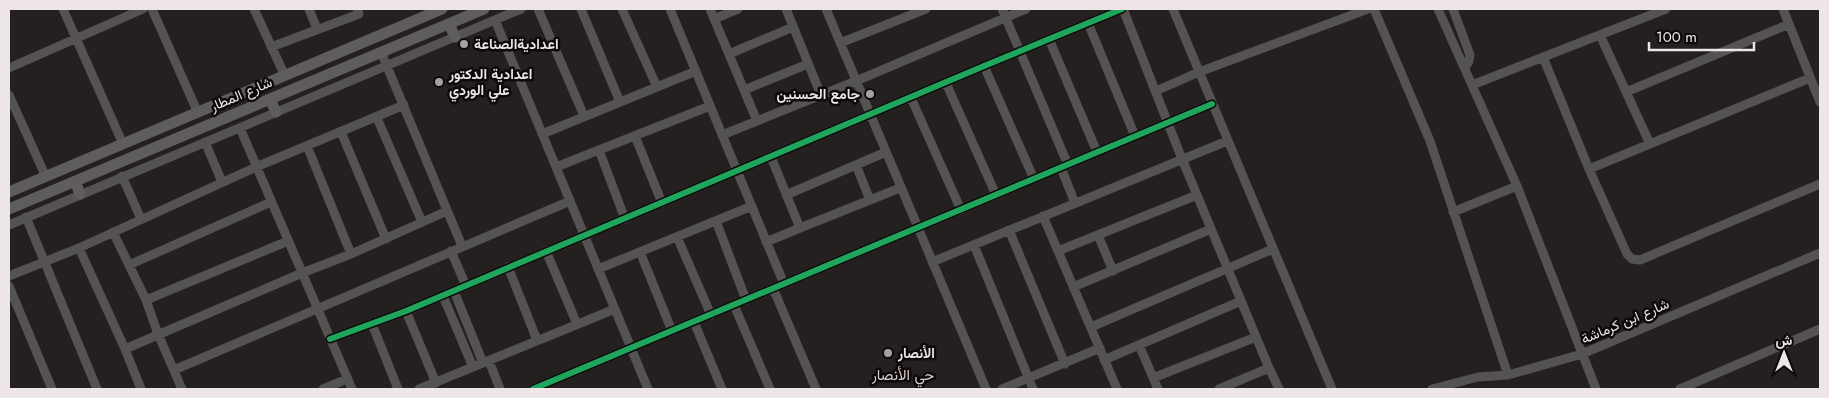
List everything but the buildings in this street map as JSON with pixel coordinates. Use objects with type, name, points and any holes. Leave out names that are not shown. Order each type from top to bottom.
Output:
[{"type":"main road","name":"شارع المطار","points":[[9,192],[442,9]]},
{"type":"main road","name":"شارع المطار","points":[[9,209],[484,9]]},
{"type":"main road","points":[[449,24],[454,37]]},
{"type":"main road","points":[[332,56],[332,64],[339,70]]},
{"type":"main road","points":[[302,68],[308,72],[308,82]]},
{"type":"main road","points":[[270,99],[276,112]]},
{"type":"main road","points":[[75,181],[80,194]]},
{"type":"street","points":[[63,9],[123,144]]},
{"type":"street","points":[[9,68],[143,9]]},
{"type":"street","points":[[152,9],[198,113]]},
{"type":"street","points":[[254,9],[285,76]]},
{"type":"street","points":[[309,9],[317,29]]},
{"type":"street","points":[[271,47],[359,14],[357,9]]},
{"type":"street","points":[[9,225],[521,9]]},
{"type":"street","points":[[538,9],[584,116]]},
{"type":"street","points":[[581,9],[620,102]]},
{"type":"street","points":[[622,9],[657,87]]},
{"type":"street","points":[[670,9],[784,284]]},
{"type":"street","points":[[710,9],[757,121]]},
{"type":"street","points":[[714,19],[738,9]]},
{"type":"street","points":[[786,9],[821,95]]},
{"type":"street","points":[[840,43],[926,9]]},
{"type":"street","points":[[722,135],[856,81],[1004,13],[1026,9]]},
{"type":"street","points":[[330,339],[443,296],[737,170],[1122,9],[1211,229],[1269,368],[1280,389]]},
{"type":"street","points":[[1173,9],[1332,389]]},
{"type":"street","points":[[1156,91],[1199,72],[1368,9]]},
{"type":"street","points":[[1374,9],[1430,141],[1508,375]]},
{"type":"street","points":[[1438,9],[1517,186],[1596,389]]},
{"type":"street","points":[[1453,9],[1470,55],[1465,68]]},
{"type":"street","points":[[1472,85],[1666,9]]},
{"type":"street","points":[[1783,9],[1820,102]]},
{"type":"street","points":[[829,10],[840,43],[900,188],[986,389]]},
{"type":"street","points":[[1004,13],[1021,51],[1064,166],[1075,203]]},
{"type":"street","points":[[495,20],[648,389]]},
{"type":"street","points":[[1088,23],[1135,136]]},
{"type":"street","points":[[1626,92],[1789,24]]},
{"type":"street","points":[[729,54],[793,26]]},
{"type":"street","points":[[1600,35],[1650,144]]},
{"type":"street","points":[[1049,39],[1097,152]]},
{"type":"street","points":[[381,52],[462,246]]},
{"type":"street","points":[[1543,57],[1589,169],[1627,254],[1632,259],[1640,260],[1820,184]]},
{"type":"street","points":[[744,90],[808,64]]},
{"type":"street","points":[[984,66],[1034,179]]},
{"type":"street","points":[[542,134],[696,71]]},
{"type":"street","points":[[1589,169],[1810,78]]},
{"type":"street","points":[[946,83],[996,195]]},
{"type":"street","points":[[9,95],[46,177]]},
{"type":"street","points":[[911,98],[961,210]]},
{"type":"street","points":[[533,389],[1212,104]]},
{"type":"street","points":[[9,276],[79,248],[256,167],[377,118],[404,105]]},
{"type":"street","points":[[556,167],[710,106]]},
{"type":"street","points":[[377,118],[422,222]]},
{"type":"street","points":[[240,128],[352,389]]},
{"type":"street","points":[[342,132],[386,239]]},
{"type":"street","points":[[634,136],[662,203]]},
{"type":"street","points":[[932,262],[1227,141]]},
{"type":"street","points":[[205,142],[222,182]]},
{"type":"street","points":[[307,146],[351,254]]},
{"type":"street","points":[[599,150],[624,218]]},
{"type":"street","points":[[786,195],[886,152]]},
{"type":"street","points":[[771,156],[800,228]]},
{"type":"street","points":[[856,165],[870,200]]},
{"type":"street","points":[[122,176],[141,219]]},
{"type":"street","points":[[1453,212],[1517,186]]},
{"type":"street","points":[[766,242],[900,188]]},
{"type":"street","points":[[1058,251],[1197,195]]},
{"type":"street","points":[[174,370],[570,201]]},
{"type":"street","points":[[130,265],[271,202]]},
{"type":"street","points":[[598,269],[752,206]]},
{"type":"street","points":[[125,349],[386,239],[447,211]]},
{"type":"street","points":[[1043,216],[1116,387],[1106,389]]},
{"type":"street","points":[[26,218],[97,389]]},
{"type":"street","points":[[716,221],[746,300]]},
{"type":"street","points":[[1073,287],[1211,229]]},
{"type":"street","points":[[1009,230],[1065,364]]},
{"type":"street","points":[[113,232],[146,300],[158,334],[182,389]]},
{"type":"street","points":[[1098,235],[1114,271]]},
{"type":"street","points":[[678,237],[711,315]]},
{"type":"street","points":[[146,300],[288,241]]},
{"type":"street","points":[[974,245],[1033,389]]},
{"type":"street","points":[[79,248],[141,389]]},
{"type":"street","points":[[1091,327],[1273,249]]},
{"type":"street","points":[[451,251],[466,286]]},
{"type":"street","points":[[546,251],[577,324]]},
{"type":"street","points":[[640,252],[672,331]]},
{"type":"street","name":"شارع ابن كرماشة","points":[[1432,389],[1478,377],[1508,375],[1582,354],[1820,254]]},
{"type":"street","points":[[508,268],[537,340]]},
{"type":"street","points":[[9,286],[52,389]]},
{"type":"street","points":[[773,288],[816,389]]},
{"type":"street","points":[[454,291],[500,389]]},
{"type":"street","points":[[443,296],[473,367]]},
{"type":"street","points":[[1104,360],[1241,301]]},
{"type":"street","points":[[734,305],[769,389]]},
{"type":"street","points":[[419,389],[615,309]]},
{"type":"street","points":[[406,311],[436,383]]},
{"type":"street","points":[[694,322],[722,389]]},
{"type":"street","points":[[372,324],[398,389]]},
{"type":"street","points":[[1680,389],[1820,329]]},
{"type":"street","points":[[1153,378],[1256,337]]},
{"type":"street","points":[[1139,345],[1158,389]]},
{"type":"street","points":[[1002,389],[1100,348]]},
{"type":"street","points":[[1219,389],[1269,368]]},
{"type":"street","points":[[323,389],[347,379]]},
{"type":"cycle path","points":[[330,339],[406,311],[1122,9]]},
{"type":"cycle path","points":[[533,389],[1212,104]]},
{"type":"place","name":"اعداديةالصناعة","points":[[464,44]]},
{"type":"place","name":"اعدادية الدكتور علي الوردي","points":[[439,82]]},
{"type":"place","name":"جامع الحسنين","points":[[870,94]]},
{"type":"place","name":"الأنصار","points":[[888,353]]},
{"type":"district","name":"حي الأنصار","points":[[903,375]]}]
